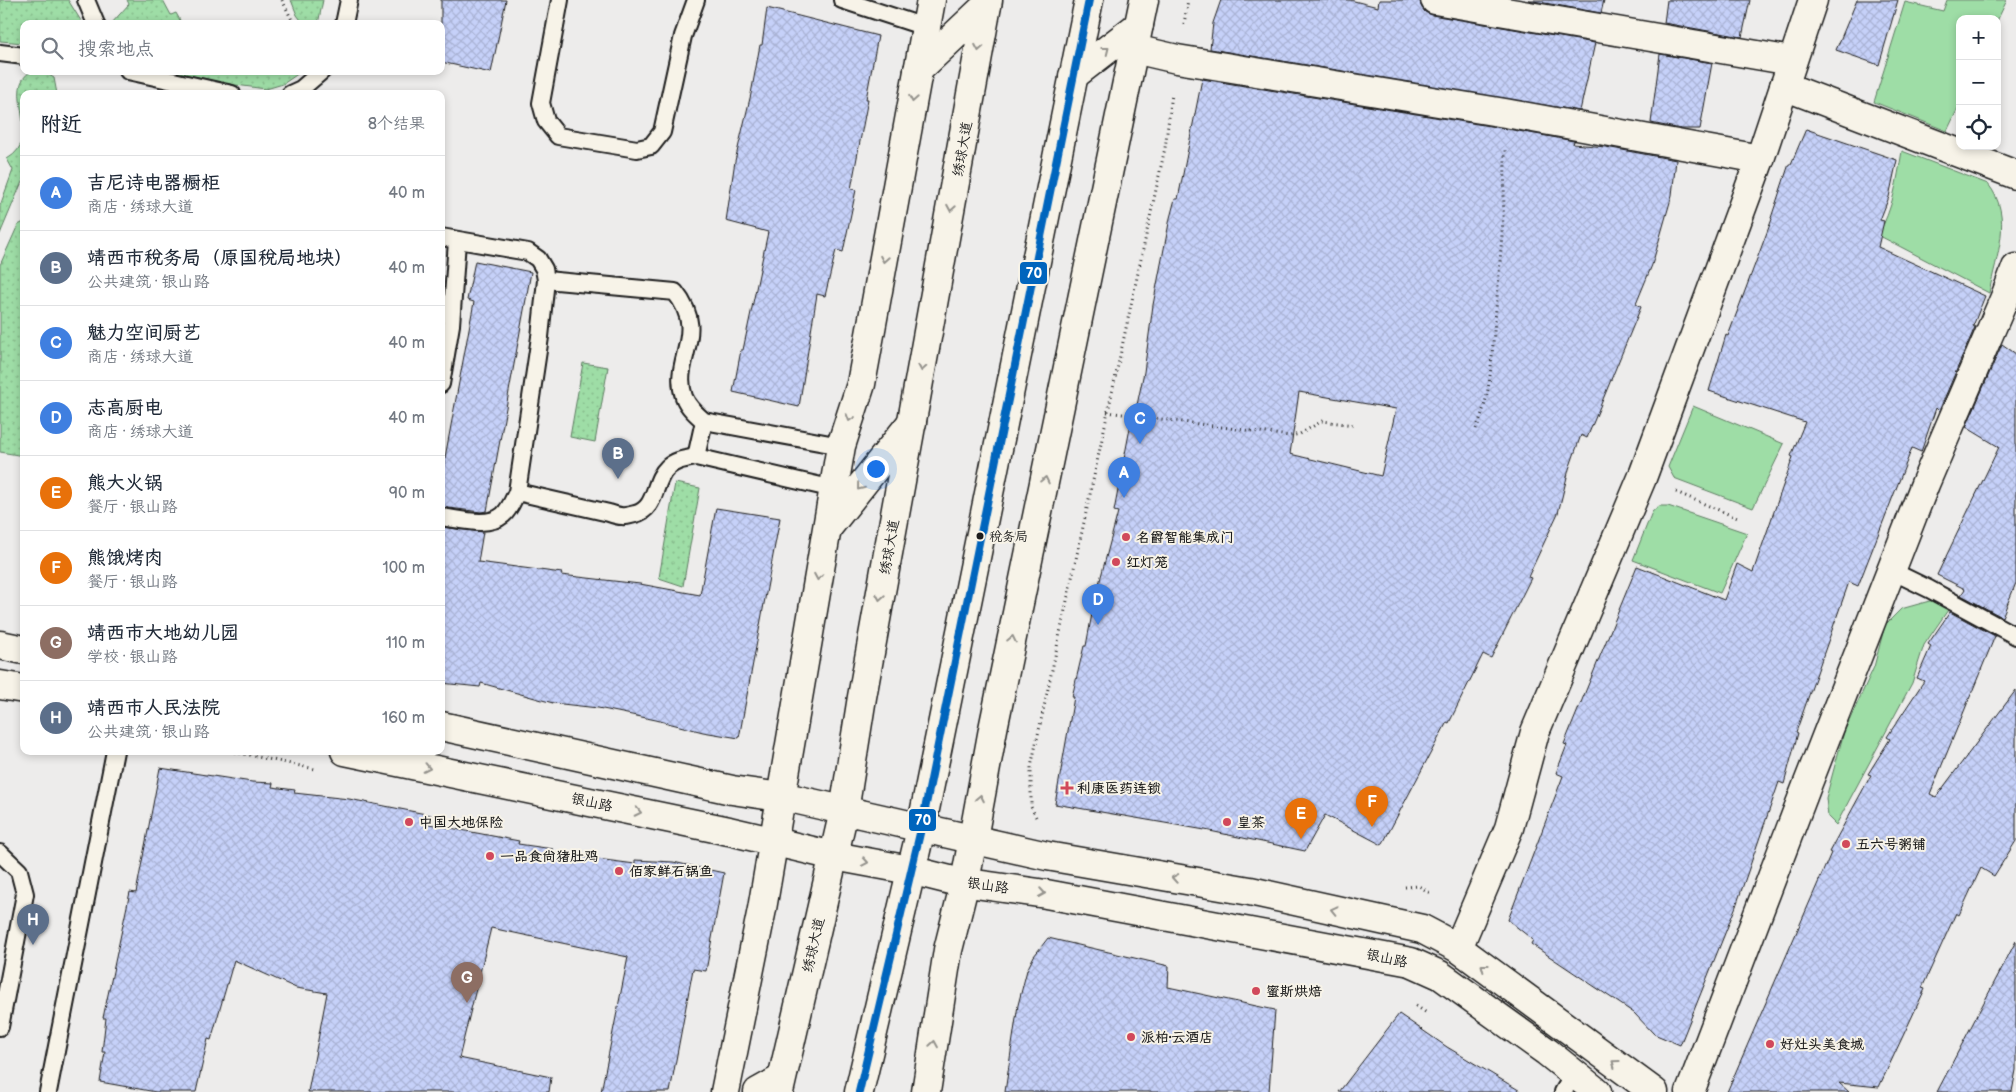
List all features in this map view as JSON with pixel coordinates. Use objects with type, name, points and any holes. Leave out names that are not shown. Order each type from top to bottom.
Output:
[{"type":"street","points":[[725,1092],[762,909],[841,446],[861,384],[931,0]]},
{"type":"street","points":[[859,1092],[921,829],[1089,0]]},
{"type":"street","points":[[1436,0],[1788,74],[2016,175]]},
{"type":"street","points":[[1462,937],[1509,828],[1535,732],[1642,478],[1760,159],[1813,0]]},
{"type":"street","points":[[918,70],[987,3]]},
{"type":"street","name":"绣球大道","points":[[773,1088],[844,811],[862,698],[987,3]]},
{"type":"street","points":[[1073,76],[1139,25]]},
{"type":"street","points":[[1139,25],[1177,59],[1505,113],[1760,159]]},
{"type":"street","points":[[926,1092],[948,950],[965,882],[997,709],[1139,25]]},
{"type":"street","points":[[1690,1092],[1925,484],[2006,297],[2016,268]]},
{"type":"street","points":[[827,528],[912,422]]},
{"type":"street","points":[[0,645],[20,649]]},
{"type":"street","points":[[0,685],[20,688]]},
{"type":"street","points":[[445,727],[732,790],[780,796],[1047,856],[1250,891],[1462,937],[1654,1092]]},
{"type":"street","name":"银山路","points":[[364,755],[729,830],[772,842],[910,870],[954,881],[1046,894],[1411,962],[1440,975],[1547,1052],[1569,1083],[1597,1092]]},
{"type":"lane","points":[[86,0],[94,20]]},
{"type":"lane","points":[[345,20],[349,0]]},
{"type":"lane","points":[[560,0],[541,103],[546,121],[558,136],[637,150],[651,146],[662,132],[683,36],[696,0]]},
{"type":"lane","points":[[842,0],[925,27]]},
{"type":"lane","points":[[0,53],[20,56]]},
{"type":"lane","points":[[146,75],[214,90]]},
{"type":"lane","points":[[299,90],[317,75]]},
{"type":"lane","points":[[445,360],[451,325],[449,239],[528,252],[538,258],[544,269],[546,280],[540,337],[517,492],[503,515],[494,520],[481,522],[445,518]]},
{"type":"lane","points":[[546,280],[676,292],[683,301],[690,318],[690,336],[682,377],[684,396],[691,409],[704,421],[841,446]]},
{"type":"lane","points":[[696,457],[704,421]]},
{"type":"lane","points":[[517,492],[610,513],[622,518],[640,513],[651,503],[666,468],[679,460],[696,457],[834,489]]},
{"type":"lane","points":[[1892,571],[2016,636]]},
{"type":"lane","points":[[48,1092],[113,755]]},
{"type":"lane","points":[[0,853],[19,871],[25,894],[0,1027]]},
{"type":"path","points":[[282,0],[292,20]]},
{"type":"path","points":[[1038,820],[1031,807],[1030,767],[1165,148],[1177,59]]},
{"type":"path","points":[[1476,429],[1484,411],[1490,382],[1503,232],[1505,113]]},
{"type":"path","points":[[1107,412],[1290,436],[1300,434],[1322,421],[1354,425]]},
{"type":"path","points":[[1642,478],[1740,519]]},
{"type":"path","points":[[248,755],[316,770]]},
{"type":"path","points":[[1400,887],[1419,886],[1445,901],[1462,937]]},
{"type":"path","points":[[1412,1003],[1436,1019]]},
{"type":"green space","points":[[0,0],[68,0],[80,20],[20,20],[20,43],[0,41]]},
{"type":"green space","points":[[127,0],[163,0],[171,15],[176,13],[180,20],[115,20],[129,4]]},
{"type":"green space","points":[[291,0],[323,0],[319,20],[301,20]]},
{"type":"green space","points":[[1947,0],[2007,0],[2000,15],[1956,15],[1956,112],[1947,131],[1874,102],[1905,2],[1943,11]]},
{"type":"green space","points":[[28,75],[49,75],[54,78],[56,90],[20,90],[23,79]]},
{"type":"green space","points":[[189,75],[296,75],[283,84],[266,89],[228,84]]},
{"type":"green space","points":[[20,144],[20,186],[0,234],[0,206],[13,170],[7,159],[18,150]]},
{"type":"green space","points":[[1902,151],[1988,184],[1996,196],[2002,223],[2001,237],[1989,293],[1878,235],[1891,205]]},
{"type":"green space","points":[[20,224],[20,455],[0,452],[0,265]]},
{"type":"green space","points":[[583,363],[608,367],[595,442],[570,437]]},
{"type":"green space","points":[[1693,406],[1784,444],[1753,508],[1674,478],[1668,467]]},
{"type":"green space","points":[[675,483],[700,488],[683,586],[659,578]]},
{"type":"green space","points":[[1659,506],[1668,506],[1747,533],[1720,593],[1633,560],[1652,512]]},
{"type":"green space","points":[[1933,600],[1950,607],[1924,645],[1912,683],[1836,825],[1828,817],[1826,798],[1844,732],[1874,667],[1885,625],[1901,609]]},
{"type":"building","points":[[441,0],[506,0],[491,73],[445,63],[445,20],[441,20]]},
{"type":"building","points":[[1221,0],[1350,0],[1378,7],[1379,0],[1420,0],[1425,12],[1432,15],[1595,43],[1580,111],[1210,49],[1213,23]]},
{"type":"building","points":[[1528,0],[1604,0],[1601,13]]},
{"type":"building","points":[[1667,0],[1750,0],[1742,37],[1664,23]]},
{"type":"building","points":[[1857,0],[1898,0],[1879,65],[1836,50]]},
{"type":"building","points":[[767,8],[878,36],[851,189],[856,190],[843,252],[836,250],[825,296],[817,294],[799,407],[733,392],[768,232],[726,221],[735,161],[751,94],[760,45],[762,45]]},
{"type":"building","points":[[1660,54],[1712,63],[1700,129],[1681,129],[1651,123]]},
{"type":"building","points":[[1202,79],[1502,128],[1574,141],[1573,144],[1606,147],[1676,160],[1672,195],[1652,265],[1636,304],[1641,307],[1587,438],[1581,435],[1569,469],[1558,513],[1528,577],[1531,578],[1491,658],[1483,654],[1449,723],[1447,722],[1382,845],[1325,815],[1305,851],[1205,830],[1055,804],[1074,697],[1072,697],[1118,512],[1114,511],[1131,423],[1133,424],[1144,372],[1153,305],[1170,218],[1175,199],[1178,199]],"holes":[[[1299,392],[1396,409],[1381,476],[1290,454]]]},
{"type":"building","points":[[1806,129],[1897,160],[1889,197],[1880,220],[1884,221],[1878,247],[1985,296],[1973,326],[1975,327],[1939,411],[1936,408],[1921,452],[1912,448],[1858,586],[1849,582],[1796,732],[1798,733],[1784,784],[1779,782],[1736,906],[1680,1045],[1654,1034],[1634,1013],[1531,944],[1533,940],[1508,920],[1563,776],[1556,773],[1567,745],[1564,744],[1637,566],[1724,600],[1737,564],[1753,572],[1793,457],[1791,456],[1805,422],[1709,391],[1726,335],[1728,336],[1772,219],[1789,164],[1791,164]]},
{"type":"building","points":[[475,261],[531,272],[487,511],[481,512],[445,508],[445,458],[474,302],[467,300]]},
{"type":"building","points":[[2002,344],[2016,354],[2016,583],[2002,617],[1961,595],[1965,589],[1937,575],[1999,447],[1966,427]]},
{"type":"building","points":[[716,508],[780,518],[739,738],[703,732],[598,708],[553,703],[481,683],[480,687],[445,683],[445,527],[483,532],[478,562],[562,573],[561,575],[640,584],[700,595]]},
{"type":"building","points":[[1950,612],[1995,636],[1930,794],[1936,797],[2016,690],[2016,841],[1994,876],[1981,868],[1959,915],[1956,913],[1922,988],[1925,989],[1879,1087],[1839,1083],[1849,1092],[1727,1092],[1831,853],[1829,852],[1871,775],[1868,774],[1890,739],[1887,737],[1924,681],[1917,678],[1931,646],[1928,644]]},
{"type":"building","points":[[160,768],[252,782],[273,783],[272,787],[295,790],[294,793],[349,799],[431,815],[429,824],[519,841],[518,844],[553,849],[552,853],[635,864],[635,860],[673,862],[724,873],[706,971],[693,969],[670,1092],[601,1092],[628,957],[491,928],[459,1058],[551,1077],[549,1092],[308,1092],[327,993],[296,988],[234,960],[211,1040],[208,1039],[196,1092],[156,1092],[100,1082],[105,1052],[102,1052],[106,1018],[103,1018],[130,892],[136,893]]},
{"type":"building","name":"派柏·云酒店","points":[[1048,938],[1169,966],[1168,987],[1275,1010],[1269,1092],[1005,1092],[1018,1005],[1027,970],[1034,956]]},
{"type":"building","points":[[2016,941],[2016,1070],[2012,1092],[1937,1092]]},
{"type":"building","points":[[1399,1014],[1447,1047],[1522,1092],[1339,1092]]},
{"type":"transit line","name":"70","points":[[859,1092],[921,829],[1089,0]]},
{"type":"place","name":"魅力空间厨艺","points":[[1140,444]]},
{"type":"place","name":"靖西市税务局（原国税局地块）","points":[[618,479]]},
{"type":"place","name":"吉尼诗电器橱柜","points":[[1124,498]]},
{"type":"place","name":"税务局","points":[[980,536]]},
{"type":"place","name":"名爵智能集成门","points":[[1126,537]]},
{"type":"place","name":"红灯笼","points":[[1116,562]]},
{"type":"place","name":"志高厨电","points":[[1098,625]]},
{"type":"place","name":"利康医药连锁","points":[[1067,788]]},
{"type":"place","name":"中国大地保险","points":[[409,822]]},
{"type":"place","name":"皇茶","points":[[1227,822]]},
{"type":"place","name":"熊饿烤肉","points":[[1372,827]]},
{"type":"place","name":"熊大火锅","points":[[1301,839]]},
{"type":"place","name":"五六号粥铺","points":[[1846,844]]},
{"type":"place","name":"一品食尚猪肚鸡","points":[[490,856]]},
{"type":"place","name":"佰家鲜石锅鱼","points":[[619,871]]},
{"type":"place","name":"靖西市人民法院","points":[[33,945]]},
{"type":"place","name":"蜜斯烘焙","points":[[1256,991]]},
{"type":"place","name":"靖西市大地幼儿园","points":[[467,1003]]},
{"type":"place","name":"派柏·云酒店","points":[[1131,1037]]},
{"type":"place","name":"好灶头美食城","points":[[1770,1044]]}]
